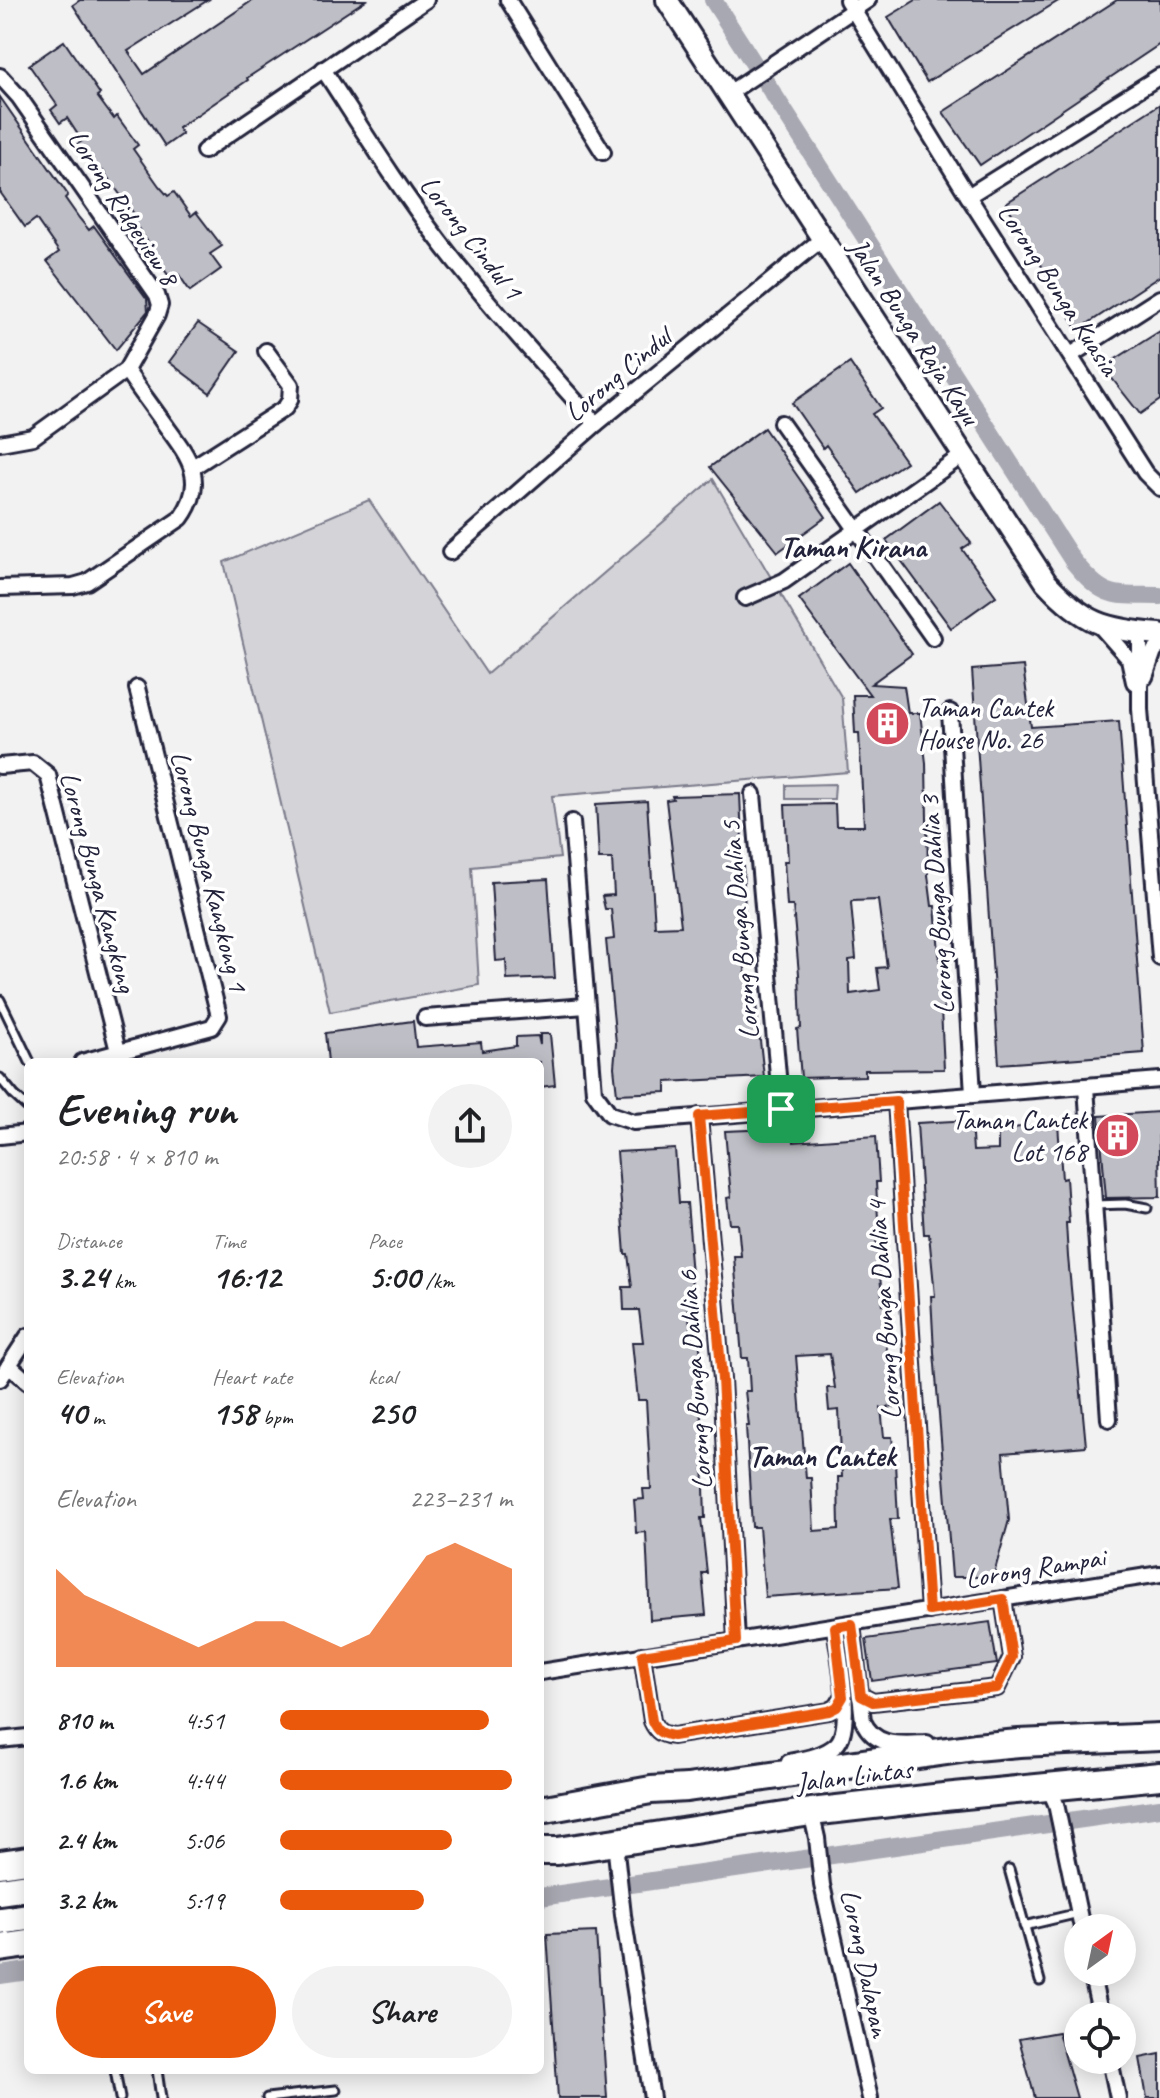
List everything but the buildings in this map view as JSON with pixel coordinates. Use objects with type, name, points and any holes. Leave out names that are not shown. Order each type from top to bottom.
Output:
[{"type":"highway","name":"Jalan Lintas","points":[[1019,1743],[1075,1732],[1160,1723]]},
{"type":"highway","name":"Jalan Lintas","points":[[545,1807],[975,1747],[1160,1737]]},
{"type":"highway","name":"Jalan Lintas","points":[[546,1855],[615,1843],[814,1825],[934,1798],[1052,1796],[1160,1776]]},
{"type":"highway","points":[[0,1864],[24,1861]]},
{"type":"highway","points":[[0,1891],[24,1888]]},
{"type":"highway","points":[[0,1921],[24,1918]]},
{"type":"highway","points":[[0,1948],[24,1945]]},
{"type":"street","points":[[204,151],[426,0]]},
{"type":"street","points":[[508,0],[603,152]]},
{"type":"street","name":"Jalan Bunga Raja Kayu","points":[[667,0],[1046,582],[1064,602],[1099,625],[1150,633]]},
{"type":"street","points":[[729,93],[851,5],[868,0]]},
{"type":"street","name":"Lorong Bunga Kuasia","points":[[851,5],[968,196],[1145,473],[1160,488]]},
{"type":"street","name":"Lorong Cindul 1","points":[[323,69],[440,242],[490,305],[596,424]]},
{"type":"street","name":"Lorong Ridgeview 8","points":[[0,76],[19,97],[157,295],[160,305],[126,370],[33,437],[0,443]]},
{"type":"street","points":[[968,196],[1160,76]]},
{"type":"street","name":"Lorong Cindul","points":[[450,552],[596,424],[822,239]]},
{"type":"street","points":[[1071,355],[1160,298]]},
{"type":"street","points":[[193,467],[276,414],[290,400],[291,385],[266,351]]},
{"type":"street","points":[[0,588],[73,586],[87,582],[181,518],[192,503],[195,486],[193,467],[185,451],[126,370]]},
{"type":"street","points":[[781,423],[933,638]]},
{"type":"street","points":[[745,598],[784,581],[963,455]]},
{"type":"street","points":[[1099,625],[1129,659],[1153,764],[1160,958]]},
{"type":"street","points":[[1140,709],[1150,633]]},
{"type":"street","points":[[1140,709],[1147,668],[1160,645]]},
{"type":"street","name":"Lorong Bunga Kangkong 1","points":[[95,1058],[212,1027],[219,1016],[137,688]]},
{"type":"street","name":"Lorong Bunga Dahlia 3","points":[[950,712],[973,1094]]},
{"type":"street","name":"Lorong Bunga Kangkong","points":[[0,766],[33,763],[48,775],[118,1051]]},
{"type":"street","name":"Lorong Bunga Dahlia 5","points":[[753,794],[781,1109]]},
{"type":"street","points":[[572,822],[594,1092],[610,1114],[634,1122],[1160,1080]]},
{"type":"street","points":[[425,1018],[586,1006]]},
{"type":"street","points":[[1086,1087],[1109,1419]]},
{"type":"street","name":"Lorong Bunga Dahlia 4","points":[[896,1101],[929,1611]]},
{"type":"street","name":"Lorong Bunga Dahlia 6","points":[[699,1116],[722,1379],[736,1641]]},
{"type":"street","points":[[0,1136],[24,1133]]},
{"type":"street","points":[[0,1379],[24,1342]]},
{"type":"street","points":[[9,1365],[24,1378]]},
{"type":"street","name":"Lorong Rampai","points":[[544,1671],[1160,1574]]},
{"type":"street","points":[[861,1696],[873,1702],[997,1688],[1012,1657],[1003,1599]]},
{"type":"street","points":[[852,1624],[863,1721],[869,1734],[876,1739],[975,1747]]},
{"type":"street","points":[[687,1788],[826,1752],[836,1745],[844,1735],[835,1627]]},
{"type":"street","points":[[642,1655],[652,1721],[661,1734],[673,1736],[829,1711],[837,1707],[843,1697]]},
{"type":"street","points":[[0,1740],[24,1737]]},
{"type":"street","points":[[1052,1796],[1079,1914]]},
{"type":"street","name":"Lorong Dalapan","points":[[814,1825],[822,1885],[870,2098]]},
{"type":"street","points":[[615,1843],[623,1915],[652,2098]]},
{"type":"street","points":[[1113,2074],[1118,2098]]},
{"type":"lane","points":[[0,1000],[28,1058]]},
{"type":"lane","points":[[0,1078],[24,1104]]},
{"type":"lane","points":[[1093,1205],[1125,1204],[1147,1208]]},
{"type":"lane","points":[[1009,1869],[1040,1981]]},
{"type":"lane","points":[[1024,1926],[1064,1922]]},
{"type":"lane","points":[[116,2074],[120,2098]]},
{"type":"lane","points":[[158,2074],[161,2098]]},
{"type":"lane","points":[[267,2098],[336,2090]]},
{"type":"shaded area","points":[[713,479],[842,698],[848,772],[552,796],[560,858],[472,867],[479,985],[330,1012],[224,562],[369,500],[487,674]]},
{"type":"shaded area","points":[[835,784],[834,799],[786,799],[786,785]]},
{"type":"waterway","points":[[713,0],[1073,561],[1093,583],[1110,593],[1160,596]]},
{"type":"waterway","points":[[544,1896],[1160,1808]]},
{"type":"waterway","points":[[0,1975],[24,1972]]},
{"type":"place","name":"Taman Cantek House No. 26","points":[[887,723]]},
{"type":"place","name":"Taman Cantek Lot 168","points":[[1118,1135]]},
{"type":"district","name":"Taman Kirana","points":[[853,547]]},
{"type":"district","name":"Taman Cantek","points":[[822,1456]]},
{"type":"route","points":[[896,1101],[929,1611],[1003,1599],[1012,1657],[997,1688],[873,1702],[861,1696],[852,1624],[835,1627],[843,1697],[837,1707],[829,1711],[673,1736],[661,1734],[652,1721],[642,1655],[736,1641],[722,1379],[699,1116],[781,1109],[896,1101]]}]
